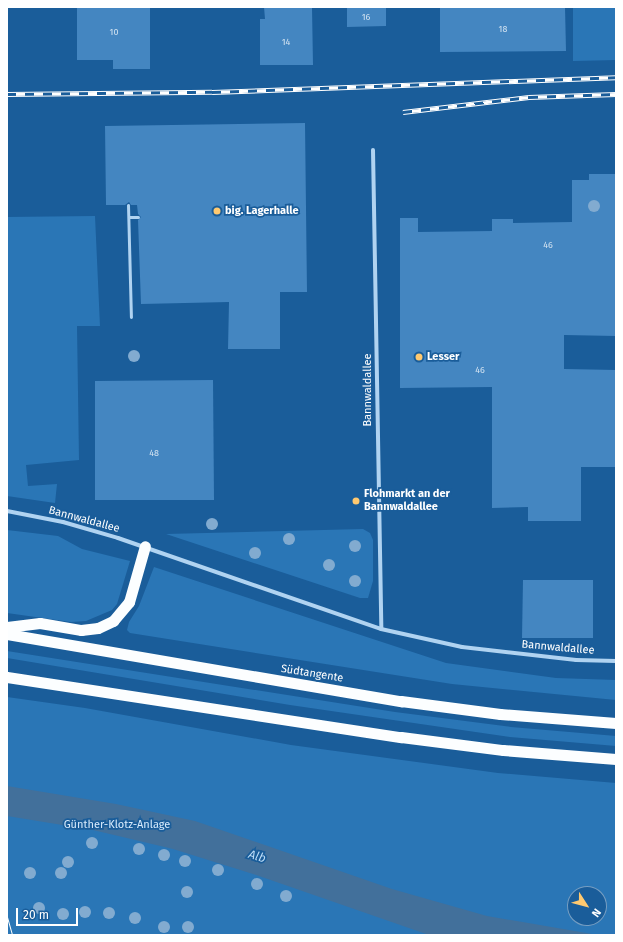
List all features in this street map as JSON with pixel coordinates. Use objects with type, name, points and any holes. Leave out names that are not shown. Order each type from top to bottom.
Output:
[{"type":"highway","points":[[7,627],[40,623],[81,630],[98,628],[112,621],[129,602],[145,546]]},
{"type":"highway","name":"Südtangente","points":[[7,634],[401,700],[500,714],[616,723]]},
{"type":"highway","points":[[7,677],[409,738],[503,750],[616,759]]},
{"type":"street","name":"Bannwaldallee","points":[[373,150],[381,629]]},
{"type":"street","name":"Bannwaldallee","points":[[7,511],[63,522],[145,546],[381,629],[462,647],[576,660],[616,661]]},
{"type":"lane","points":[[128,205],[131,317]]},
{"type":"lane","points":[[129,217],[138,217]]},
{"type":"green space","points":[[573,7],[616,7],[616,60],[573,61]]},
{"type":"green space","points":[[95,216],[100,326],[77,326],[79,460],[26,465],[28,486],[57,484],[55,503],[7,496],[7,217]]},
{"type":"green space","points":[[363,529],[370,533],[373,540],[373,581],[368,598],[360,598],[166,534]]},
{"type":"green space","points":[[7,530],[58,536],[82,549],[130,561],[117,604],[112,610],[86,621],[71,622],[7,613]]},
{"type":"green space","points":[[154,567],[446,663],[556,678],[616,680],[616,700],[452,684],[130,633],[127,630],[129,622],[139,606]]},
{"type":"green space","points":[[7,651],[395,712],[511,727],[616,736],[616,746],[510,737],[290,705],[7,658]]},
{"type":"green space","name":"Günther-Klotz-Anlage","points":[[7,697],[85,708],[291,745],[498,773],[616,783],[616,935],[7,935]]},
{"type":"water","name":"Alb","points":[[7,786],[116,804],[195,821],[392,889],[487,916],[598,935],[429,935],[253,874],[173,849],[93,830],[7,816]]},
{"type":"building","points":[[77,7],[150,7],[150,69],[113,69],[113,60],[77,60]]},
{"type":"building","points":[[264,7],[312,7],[313,65],[260,65],[260,19],[265,19]]},
{"type":"building","points":[[347,7],[386,7],[386,26],[347,27]]},
{"type":"building","points":[[440,7],[565,7],[566,51],[440,52]]},
{"type":"building","name":"big. Lagerhalle","points":[[305,123],[307,292],[280,292],[280,349],[228,349],[229,302],[141,304],[138,220],[141,217],[138,214],[137,205],[131,205],[129,202],[125,205],[106,205],[105,126]]},
{"type":"building","points":[[589,174],[616,174],[616,336],[564,335],[564,369],[616,370],[616,467],[581,467],[581,521],[528,521],[528,507],[492,508],[492,387],[400,388],[400,218],[418,218],[418,232],[492,231],[492,219],[513,219],[513,223],[572,222],[572,180],[589,180]]},
{"type":"building","points":[[213,380],[214,500],[95,500],[95,381]]},
{"type":"building","points":[[523,580],[593,580],[593,638],[522,638]]},
{"type":"tram line","points":[[7,917],[12,935]]},
{"type":"railway","points":[[7,94],[212,92],[616,77]]},
{"type":"railway","points":[[403,112],[529,97],[616,94]]},
{"type":"place","name":"big. Lagerhalle","points":[[217,211]]},
{"type":"place","name":"Lesser","points":[[419,357]]},
{"type":"place","name":"Flohmarkt an der Bannwaldallee","points":[[356,501]]}]
